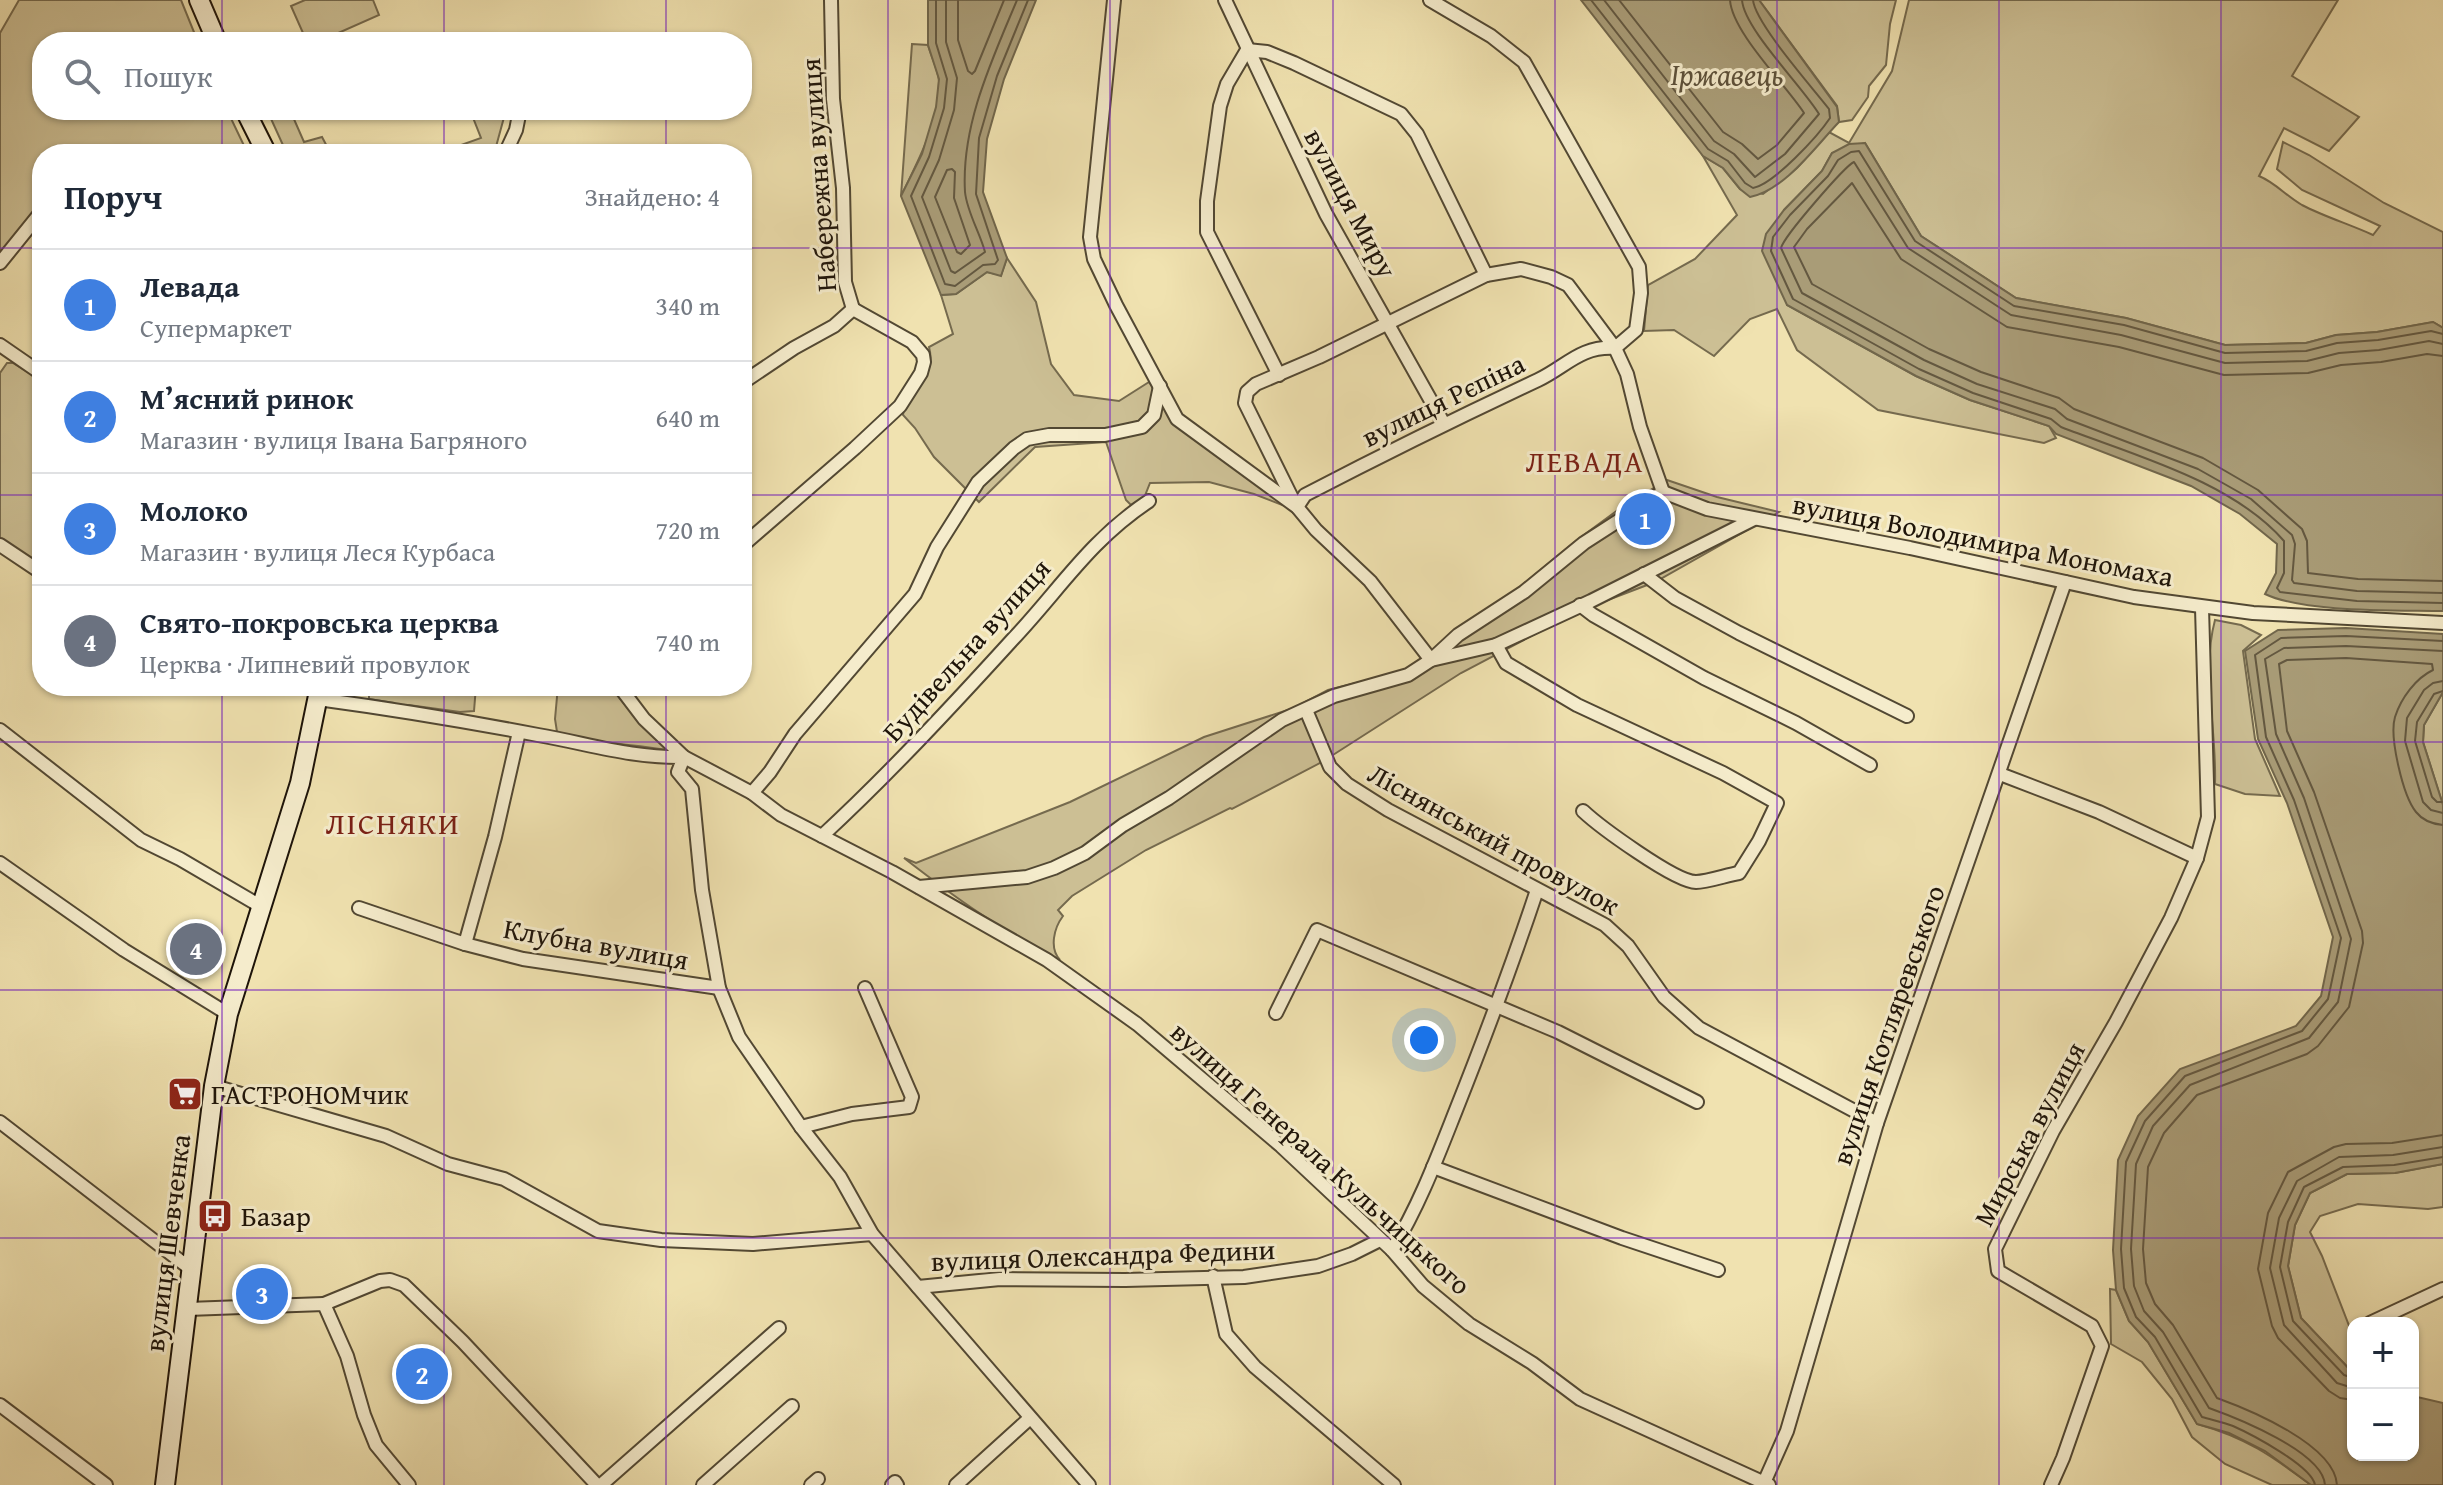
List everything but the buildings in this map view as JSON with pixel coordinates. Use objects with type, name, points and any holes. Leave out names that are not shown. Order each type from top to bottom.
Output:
[{"type":"street","points":[[199,0],[213,32]]},
{"type":"street","name":"Набережна вулиця","points":[[752,376],[834,326],[853,309],[845,282],[843,188],[833,99],[831,0]]},
{"type":"street","points":[[1114,0],[1090,237],[1094,259],[1177,419],[1297,507]]},
{"type":"street","name":"вулиця Миру","points":[[1225,0],[1326,214],[1444,424]]},
{"type":"street","points":[[1430,0],[1491,36],[1524,62],[1639,267],[1641,293],[1636,330],[1615,348]]},
{"type":"street","points":[[1279,375],[1207,232],[1207,201],[1220,106],[1227,84],[1247,50],[1267,52],[1294,63],[1401,114],[1417,134],[1486,275]]},
{"type":"street","points":[[250,120],[262,144]]},
{"type":"street","points":[[510,144],[518,120]]},
{"type":"street","points":[[0,263],[32,223]]},
{"type":"street","points":[[1431,660],[1370,581],[1316,530],[1297,507],[1245,403],[1247,392],[1256,384],[1486,275],[1521,269],[1568,285],[1615,348],[1627,374],[1640,427],[1663,492]]},
{"type":"street","points":[[752,537],[900,406],[921,373],[923,355],[912,342],[853,309]]},
{"type":"street","name":"вулиця Рєпіна","points":[[1297,507],[1305,495],[1550,374],[1575,356],[1598,347],[1615,348]]},
{"type":"street","points":[[2,351],[32,368]]},
{"type":"street","points":[[752,793],[795,734],[915,594],[937,547],[978,482],[1027,439],[1049,435],[1105,435],[1142,427],[1154,415],[1160,386]]},
{"type":"street","points":[[1149,420],[1163,417],[1177,419]]},
{"type":"street","name":"вулиця Володимира Мономаха","points":[[919,887],[1027,877],[1085,853],[1282,720],[1334,696],[1408,675],[1431,660],[1458,635],[1510,602],[1584,543],[1663,492],[1707,509],[1910,548],[2134,597],[2202,608],[2443,623]]},
{"type":"street","name":"Будівельна вулиця","points":[[822,836],[858,803],[1016,637],[1095,543],[1149,501]]},
{"type":"street","name":"вулиця Володимира Мономаха","points":[[1431,660],[1496,645],[1754,519]]},
{"type":"street","points":[[0,545],[32,566]]},
{"type":"street","points":[[1644,574],[1675,598],[1739,633],[1907,716]]},
{"type":"street","name":"вулиця Котляревського","points":[[1766,1484],[1787,1431],[1877,1123],[2065,582]]},
{"type":"street","points":[[1580,605],[1704,678],[1796,723],[1870,765]]},
{"type":"street","name":"Мирська вулиця","points":[[2051,1485],[2102,1346],[2092,1326],[1998,1271],[1995,1249],[2053,1131],[2171,918],[2197,858],[2208,817],[2202,608]]},
{"type":"street","points":[[1496,645],[1506,663],[1577,705],[1723,773],[1777,803],[1739,873],[1694,882],[1678,876],[1605,831],[1583,811]]},
{"type":"street","name":"вулиця Шевченка","points":[[165,1485],[214,1086],[228,1014],[300,783],[318,696]]},
{"type":"street","points":[[333,696],[616,753],[657,758],[684,757],[678,772],[692,789],[702,890],[719,988],[739,1037],[840,1177],[872,1234],[1089,1485]]},
{"type":"street","name":"вулиця Генерала Кульчицького","points":[[627,696],[644,719],[684,757],[752,793],[781,815],[919,887],[1047,960],[1137,1024],[1281,1146],[1392,1250],[1423,1286],[1469,1324],[1532,1363],[1580,1399],[1766,1484]]},
{"type":"street","name":"Ліснянський провулок","points":[[1306,710],[1330,767],[1347,784],[1388,810],[1605,925],[1628,946],[1664,997],[1699,1028],[1877,1123]]},
{"type":"street","points":[[0,730],[141,840],[262,907]]},
{"type":"street","name":"Клубна вулиця","points":[[465,944],[495,837],[519,732]]},
{"type":"street","points":[[2000,774],[2099,812],[2197,858]]},
{"type":"street","points":[[0,863],[124,950],[228,1014]]},
{"type":"street","points":[[1392,1250],[1413,1216],[1498,1006],[1537,890]]},
{"type":"street","name":"Клубна вулиця","points":[[359,908],[465,944],[523,959],[719,988]]},
{"type":"street","points":[[1276,1013],[1317,930],[1498,1006],[1621,1062],[1697,1102]]},
{"type":"street","points":[[801,1127],[852,1114],[909,1107],[912,1097],[865,988]]},
{"type":"street","points":[[214,1086],[386,1136],[448,1164],[504,1179],[598,1231],[661,1240],[753,1244],[872,1234]]},
{"type":"street","points":[[0,1122],[192,1270]]},
{"type":"street","points":[[1433,1167],[1622,1238],[1718,1270]]},
{"type":"street","name":"вулиця Олександра Федини","points":[[918,1287],[1000,1279],[1244,1277],[1318,1266],[1380,1240]]},
{"type":"street","points":[[1213,1276],[1226,1334],[1255,1367],[1394,1485]]},
{"type":"street","points":[[188,1309],[324,1304],[380,1281],[390,1280],[404,1285],[463,1342],[599,1485],[779,1328]]},
{"type":"street","points":[[2383,1317],[2443,1289]]},
{"type":"street","points":[[324,1304],[347,1356],[376,1445],[409,1485]]},
{"type":"street","points":[[0,1405],[106,1485]]},
{"type":"street","points":[[703,1485],[792,1406]]},
{"type":"street","points":[[956,1485],[1030,1418]]},
{"type":"shaded area","points":[[19,0],[181,0],[194,32],[32,32],[32,120],[232,120],[243,144],[32,144],[32,223],[0,263],[0,33]]},
{"type":"shaded area","points":[[305,0],[373,0],[379,15],[341,32],[303,32],[291,6]]},
{"type":"shaded area","points":[[1759,0],[1896,0],[1886,65],[1869,86],[1868,97],[1852,120],[1839,122],[1837,106]]},
{"type":"shaded area","points":[[1909,0],[2338,0],[2292,76],[2359,117],[2329,151],[2284,128],[2259,176],[2302,205],[2328,217],[2373,235],[2380,226],[2302,190],[2277,169],[2283,142],[2384,203],[2443,232],[2443,328],[2433,322],[2377,332],[2336,335],[2306,343],[2225,345],[2126,318],[2016,298],[1921,236],[1865,143],[1832,153],[1822,171],[1784,210],[1787,305],[1916,376],[1970,400],[2049,426],[2056,438],[2044,443],[1878,410],[1797,350],[1777,309],[1750,319],[1714,356],[1674,330],[1644,331],[1648,285],[1695,259],[1737,215],[1703,156],[1723,168],[1740,189],[1763,194],[1797,168],[1829,132],[1849,143],[1892,71]]},
{"type":"shaded area","points":[[912,44],[928,45],[939,81],[938,96],[927,140],[901,196]]},
{"type":"shaded area","points":[[272,120],[294,120],[304,142],[322,137],[326,144],[282,144]]},
{"type":"shaded area","points":[[474,120],[503,120],[497,144],[464,144],[481,138]]},
{"type":"shaded area","points":[[1007,258],[1036,302],[1051,364],[1074,395],[1119,401],[1149,382],[1179,418],[1212,443],[1239,456],[1294,503],[1295,510],[1254,494],[1209,482],[1150,483],[1144,498],[1131,505],[1126,500],[1106,442],[1035,447],[979,502],[934,457],[903,415],[904,408],[928,372],[929,347],[953,334],[941,295],[956,294],[987,272],[1001,275]]},
{"type":"shaded area","points":[[7,363],[13,363],[32,375],[32,562],[0,540],[0,373]]},
{"type":"shaded area","points":[[1667,480],[1717,497],[1779,512],[1655,582],[1579,611],[1461,673],[1322,762],[1146,850],[1072,896],[1058,910],[1063,916],[1055,932],[1054,944],[1060,960],[979,913],[904,858],[916,863],[1070,802],[1204,737],[1294,708],[1328,690],[1404,671],[1493,609],[1622,507]]},
{"type":"shaded area","points":[[2215,620],[2241,625],[2261,635],[2243,651],[2255,739],[2280,796],[2245,794],[2215,784],[2209,660]]},
{"type":"shaded area","points":[[2443,692],[2443,805],[2423,742],[2424,725]]},
{"type":"shaded area","points":[[369,696],[475,696],[474,711],[460,712],[409,705],[405,709],[394,703],[369,699]]},
{"type":"shaded area","points":[[557,696],[618,696],[639,722],[672,751],[557,732]]},
{"type":"shaded area","points":[[2443,1164],[2443,1207],[2428,1209],[2358,1204],[2320,1216],[2310,1232],[2347,1321],[2347,1367],[2301,1318],[2288,1266],[2295,1225],[2310,1193],[2347,1174],[2395,1173]]},
{"type":"shaded area","points":[[2110,1289],[2116,1290],[2129,1321],[2148,1342],[2197,1424],[2257,1448],[2311,1485],[2272,1485],[2225,1464],[2192,1437],[2172,1399],[2142,1362],[2111,1344]]},
{"type":"water","points":[[928,0],[1036,0],[1004,79],[987,139],[983,192],[1007,258],[1001,276],[987,272],[956,294],[941,295],[901,196],[922,154],[936,107],[939,79],[928,45]]},
{"type":"water","name":"Іржавець","points":[[1581,0],[1759,0],[1837,107],[1839,122],[1787,177],[1763,193],[1750,197],[1723,168],[1703,156]]},
{"type":"water","points":[[1865,143],[1921,236],[2016,298],[2126,318],[2225,345],[2306,343],[2336,335],[2377,332],[2433,322],[2443,328],[2443,611],[2303,605],[2265,594],[2276,573],[2277,544],[2240,514],[2191,486],[2056,434],[2049,426],[1970,400],[1916,376],[1787,305],[1762,251],[1766,234],[1784,210],[1822,171],[1832,153],[1849,144]]},
{"type":"water","points":[[2346,628],[2443,634],[2443,692],[2424,725],[2423,742],[2443,805],[2443,1164],[2395,1173],[2347,1174],[2310,1193],[2295,1225],[2288,1266],[2301,1318],[2347,1367],[2347,1461],[2419,1461],[2419,1397],[2443,1403],[2443,1485],[2311,1485],[2265,1451],[2229,1433],[2197,1424],[2148,1342],[2129,1321],[2116,1290],[2113,1250],[2118,1160],[2138,1116],[2180,1069],[2296,1026],[2321,996],[2333,937],[2287,803],[2258,739],[2245,651],[2278,630]]},
{"type":"place","name":"Левада","points":[[1645,519]]},
{"type":"place","name":"Свято-покровська церква","points":[[196,949]]},
{"type":"place","name":"ГАСТРОНОМчик","points":[[185,1094]]},
{"type":"place","name":"Базар","points":[[215,1216]]},
{"type":"place","name":"Молоко","points":[[262,1294]]},
{"type":"place","name":"М’ясний ринок","points":[[422,1374]]},
{"type":"district","name":"ЛЕВАДА","points":[[1585,462]]},
{"type":"district","name":"ЛІСНЯКИ","points":[[393,824]]}]
